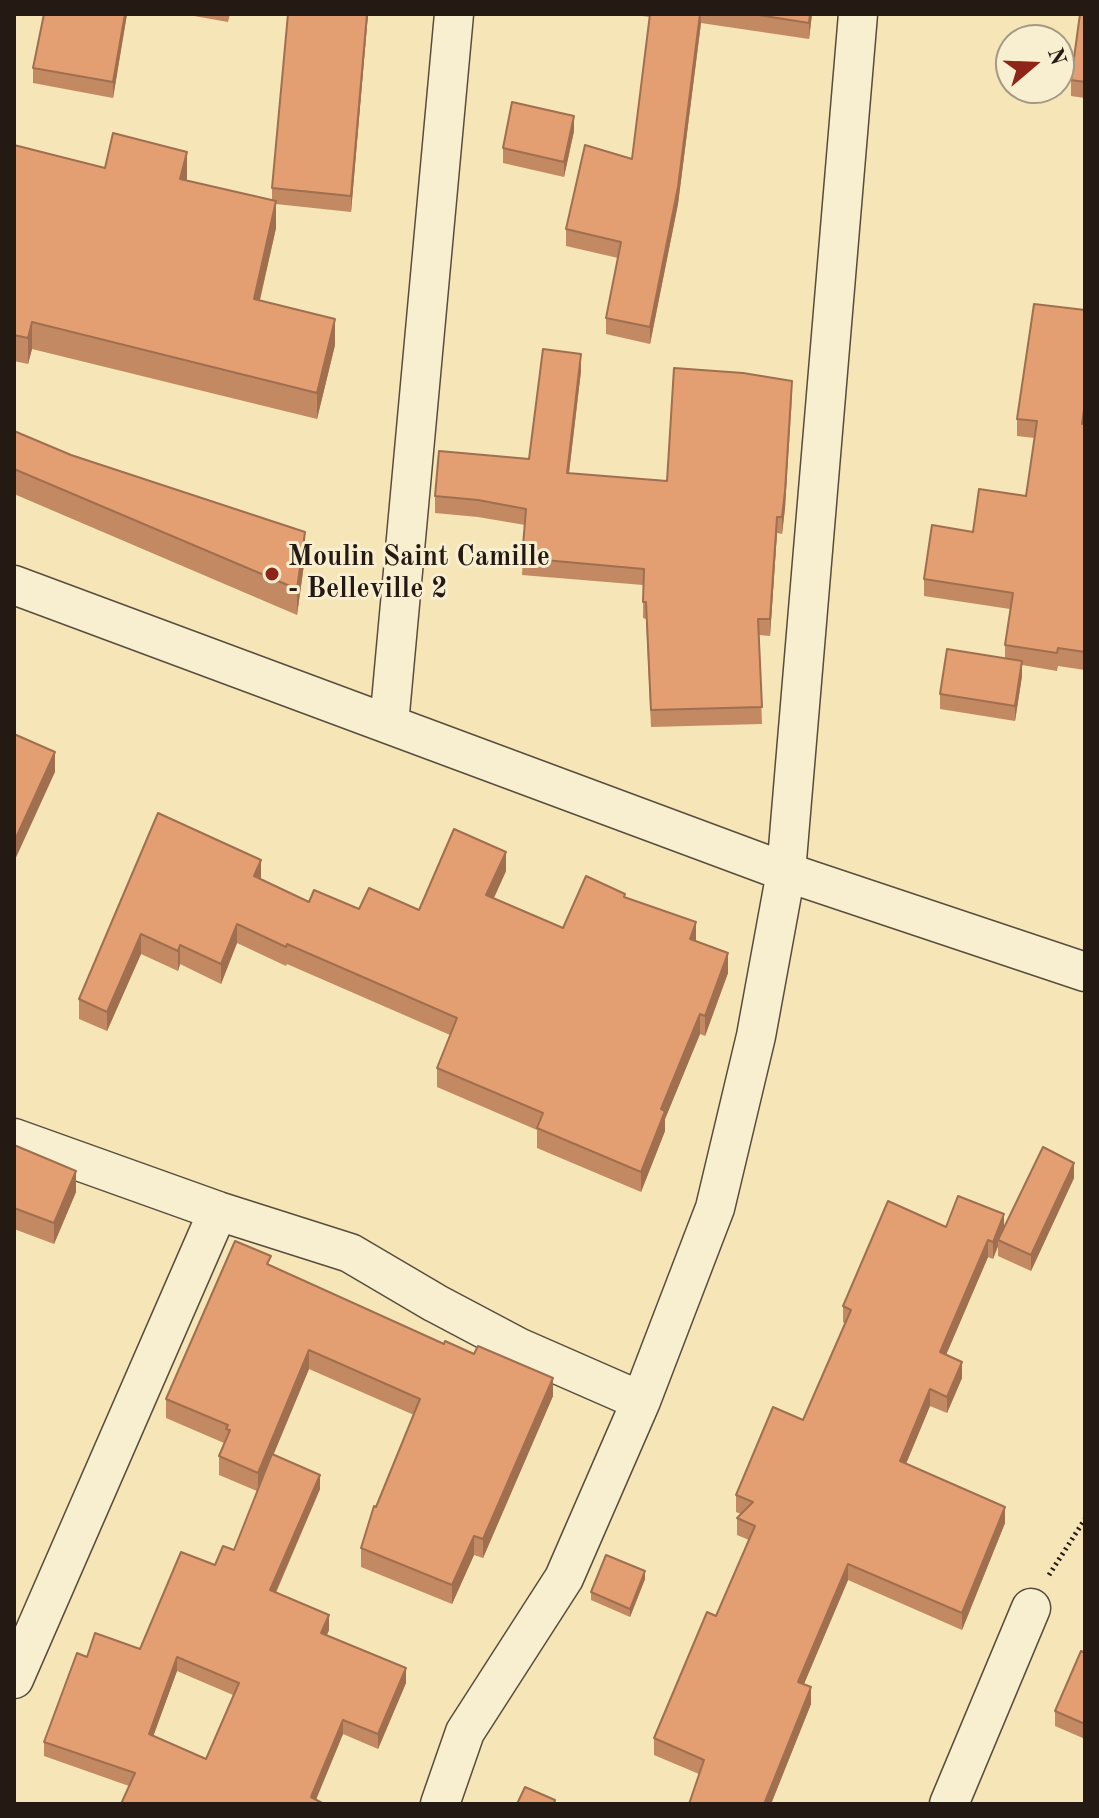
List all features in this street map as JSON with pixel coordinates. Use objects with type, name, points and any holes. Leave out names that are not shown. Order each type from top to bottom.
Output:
[{"type":"street","points":[[389,724],[454,14]]},
{"type":"street","points":[[440,1804],[465,1732],[564,1578],[641,1401],[715,1208],[756,1036],[786,872],[858,14]]},
{"type":"street","points":[[14,585],[786,872],[1085,972]]},
{"type":"street","points":[[14,1138],[218,1211],[350,1253],[520,1348],[641,1401]]},
{"type":"street","points":[[14,1679],[218,1211]]},
{"type":"street","points":[[949,1804],[1031,1608]]},
{"type":"path","points":[[1031,1608],[1060,1555],[1085,1519]]},
{"type":"building","points":[[44,14],[125,14],[113,82],[33,68]]},
{"type":"building","points":[[288,14],[367,14],[351,196],[272,188]]},
{"type":"building","points":[[650,14],[700,14],[678,187],[650,327],[606,318],[621,242],[566,229],[585,145],[632,159]]},
{"type":"building","points":[[752,14],[810,14],[809,23]]},
{"type":"building","points":[[1080,14],[1085,14],[1085,82],[1075,81]]},
{"type":"building","points":[[512,102],[574,116],[564,162],[503,148]]},
{"type":"building","points":[[113,133],[187,152],[180,179],[276,201],[254,299],[335,319],[317,393],[32,322],[28,338],[14,335],[14,145],[105,168]]},
{"type":"building","points":[[1034,304],[1085,310],[1085,402],[1082,424],[1085,424],[1085,652],[1058,648],[1057,653],[1005,645],[1013,593],[924,579],[932,525],[973,532],[979,489],[1026,496],[1037,421],[1017,419]]},
{"type":"building","points":[[543,349],[581,354],[567,473],[667,481],[674,368],[743,373],[792,381],[785,491],[782,517],[777,517],[770,619],[758,619],[762,707],[651,710],[646,602],[643,602],[644,569],[522,558],[526,509],[435,496],[439,451],[529,459]]},
{"type":"building","points":[[14,431],[71,455],[305,532],[297,589],[14,469]]},
{"type":"building","points":[[947,649],[1022,661],[1015,706],[940,694]]},
{"type":"building","points":[[14,734],[55,752],[14,842]]},
{"type":"building","points":[[158,813],[261,860],[254,876],[309,902],[314,890],[359,909],[369,888],[419,910],[454,829],[506,852],[486,895],[563,928],[586,876],[625,894],[624,897],[696,922],[690,939],[728,953],[705,1016],[700,1014],[661,1109],[665,1111],[641,1172],[537,1128],[543,1113],[437,1068],[457,1018],[237,924],[221,964],[180,945],[178,951],[141,934],[107,1012],[79,999]]},
{"type":"building","points":[[14,1145],[76,1171],[54,1223],[14,1208]]},
{"type":"building","points":[[1043,1147],[1074,1163],[1031,1255],[998,1240]]},
{"type":"building","points":[[958,1196],[1004,1214],[993,1242],[988,1240],[940,1352],[962,1362],[947,1397],[930,1389],[900,1461],[1005,1507],[962,1613],[848,1564],[798,1682],[811,1687],[764,1804],[689,1804],[704,1760],[654,1738],[707,1612],[716,1616],[755,1526],[737,1518],[753,1502],[736,1495],[773,1407],[803,1420],[851,1310],[843,1306],[888,1201],[946,1227]]},
{"type":"building","points":[[235,1241],[271,1256],[267,1264],[444,1344],[445,1341],[474,1354],[478,1346],[553,1378],[483,1539],[474,1536],[452,1585],[361,1548],[374,1506],[420,1399],[309,1350],[258,1473],[219,1456],[230,1430],[226,1429],[228,1425],[166,1399]]},
{"type":"building","points":[[272,1454],[320,1475],[270,1590],[329,1615],[321,1633],[406,1668],[378,1734],[343,1720],[311,1797],[324,1804],[121,1804],[135,1773],[44,1742],[77,1653],[87,1657],[95,1633],[140,1649],[181,1552],[215,1565],[223,1546],[234,1550]],"holes":[[[177,1657],[239,1683],[206,1759],[149,1734]]]},
{"type":"building","points":[[606,1555],[645,1571],[630,1609],[591,1592]]},
{"type":"building","points":[[1081,1651],[1085,1653],[1085,1724],[1055,1711]]},
{"type":"building","points":[[525,1787],[555,1800],[554,1804],[517,1804]]},
{"type":"place","name":"Moulin Saint Camille - Belleville 2","points":[[272,574]]}]
